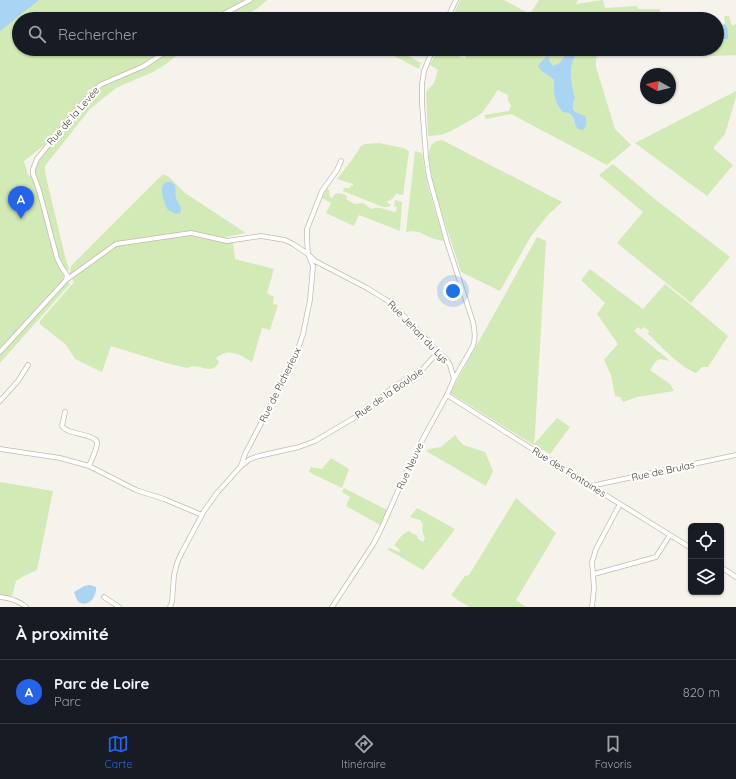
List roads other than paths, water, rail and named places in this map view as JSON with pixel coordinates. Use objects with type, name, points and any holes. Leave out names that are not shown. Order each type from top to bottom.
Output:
[{"type":"street","points":[[227,12],[250,0]]},
{"type":"street","points":[[450,12],[456,0]]},
{"type":"street","name":"Rue de la Levée","points":[[66,280],[67,275],[57,258],[34,174],[35,163],[40,154],[88,96],[100,85],[144,66],[159,56]]},
{"type":"street","name":"Rue Neuve","points":[[332,607],[374,543],[409,466],[475,341],[473,322],[447,242],[429,177],[425,146],[422,84],[424,71],[430,56]]},
{"type":"street","name":"Rue de Picherieux","points":[[241,466],[291,366],[303,334],[310,300],[313,266],[308,254],[307,229],[322,191],[337,170],[341,161]]},
{"type":"street","name":"Rue Jehan du Lys","points":[[0,352],[66,280],[116,244],[191,233],[227,241],[261,236],[285,240],[293,244],[308,254],[315,262],[367,288],[388,301],[446,359],[450,365],[454,379]]},
{"type":"street","name":"Rue de la Boulaie","points":[[170,607],[177,563],[202,515],[241,466],[252,458],[299,447],[315,441],[369,409],[392,388],[420,372],[438,352]]},
{"type":"street","points":[[0,402],[18,381],[28,366]]},
{"type":"street","name":"Rue des Fontaines","points":[[447,395],[688,546]]},
{"type":"street","points":[[65,412],[62,426],[68,431],[91,437],[97,442],[97,446],[89,466]]},
{"type":"street","points":[[0,449],[60,458],[89,466],[136,490],[164,499],[202,515]]},
{"type":"street","points":[[247,452],[248,456],[252,458]]},
{"type":"street","name":"Rue de Brulas","points":[[591,486],[736,456]]},
{"type":"street","points":[[592,607],[594,574],[592,562],[596,549],[620,504]]},
{"type":"street","points":[[594,574],[656,557],[670,535]]},
{"type":"street","points":[[724,569],[736,577]]},
{"type":"street","points":[[0,597],[11,598],[26,607]]},
{"type":"street","points":[[104,597],[119,607]]},
{"type":"water","points":[[0,0],[39,0],[24,12],[12,12],[12,21],[0,31]]},
{"type":"water","points":[[724,24],[728,29],[728,39],[724,39]]},
{"type":"water","points":[[547,56],[554,66],[565,56],[575,56],[573,59],[571,72],[575,98],[573,108],[576,112],[585,116],[586,125],[583,130],[577,128],[572,116],[569,113],[563,112],[557,105],[554,80],[538,66]]},
{"type":"water","points":[[166,182],[171,182],[175,185],[176,198],[181,209],[180,213],[176,214],[168,210],[165,204],[162,186]]},
{"type":"water","points":[[90,585],[96,587],[94,597],[90,602],[84,604],[80,603],[74,592],[84,586]]},
{"type":"place","name":"Parc de Loire","points":[[21,219]]}]
